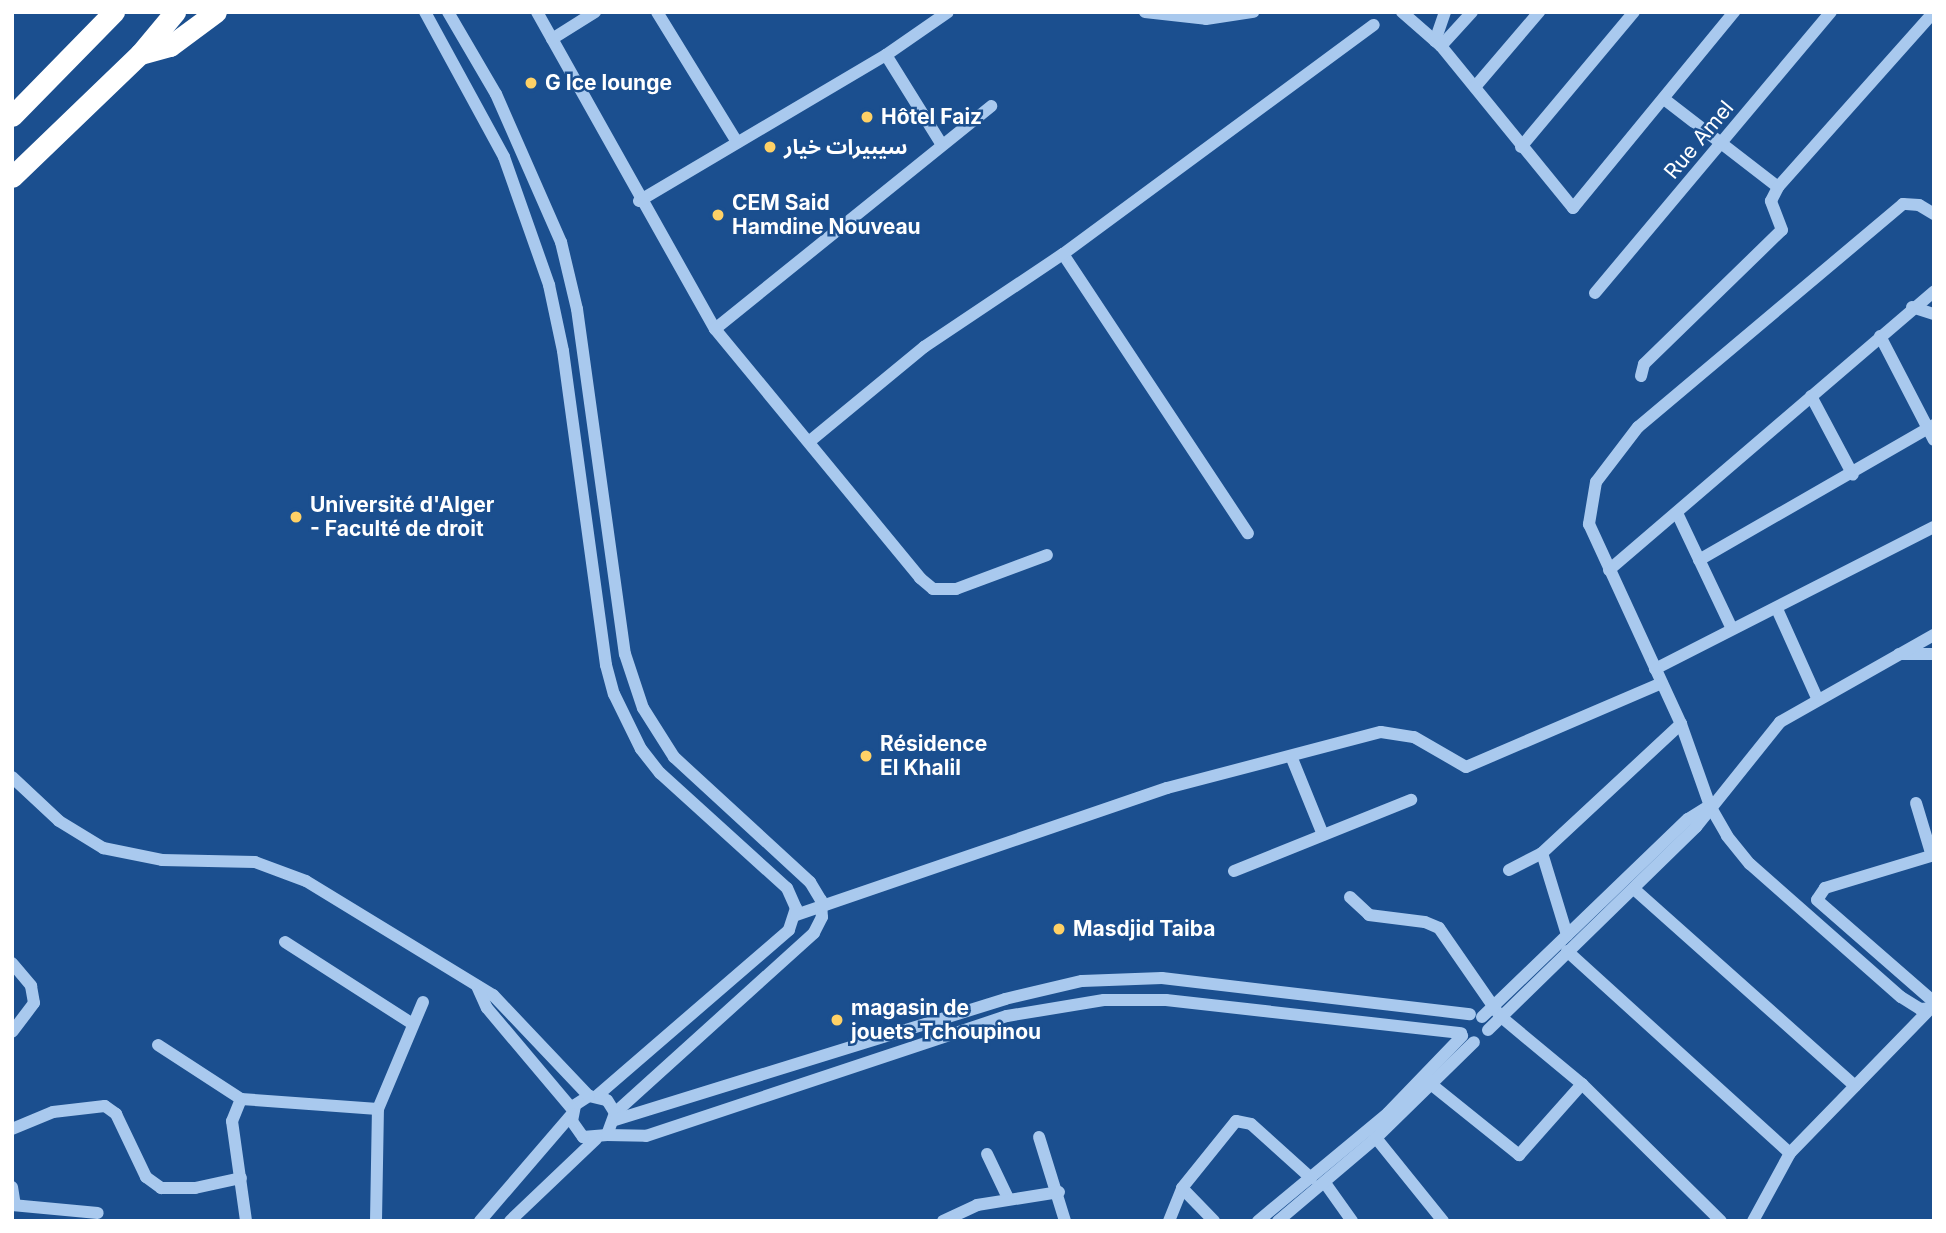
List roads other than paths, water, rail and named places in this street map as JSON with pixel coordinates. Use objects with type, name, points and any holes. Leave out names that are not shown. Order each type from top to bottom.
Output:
[{"type":"highway","points":[[12,116],[114,12]]},
{"type":"highway","points":[[12,177],[140,54],[175,12]]},
{"type":"highway","points":[[140,54],[170,47],[216,12]]},
{"type":"street","points":[[425,12],[504,158],[549,285],[606,665],[614,694],[641,749],[660,773],[787,888],[795,901],[796,915],[789,929],[572,1112],[480,1221]]},
{"type":"street","points":[[448,12],[496,94],[561,242],[577,309],[625,654],[643,708],[674,757],[810,882],[822,907],[819,925],[808,940],[615,1116],[601,1137],[510,1221]]},
{"type":"street","points":[[537,12],[639,201],[715,329],[810,441],[920,578],[933,589],[956,589],[1047,555]]},
{"type":"street","points":[[552,39],[596,12]]},
{"type":"street","points":[[657,12],[737,142]]},
{"type":"street","points":[[639,201],[887,55],[948,12]]},
{"type":"street","points":[[1145,12],[1206,19],[1253,12]]},
{"type":"street","points":[[1402,12],[1438,44],[1573,208],[1734,12]]},
{"type":"street","points":[[1438,44],[1445,12]]},
{"type":"street","points":[[1438,44],[1472,12]]},
{"type":"street","points":[[1475,87],[1538,12]]},
{"type":"street","points":[[1521,147],[1634,12]]},
{"type":"street","name":"Rue Amel","points":[[1595,293],[1831,12]]},
{"type":"street","points":[[1641,376],[1644,364],[1782,230],[1771,201],[1778,187],[1934,12]]},
{"type":"street","points":[[810,441],[924,348],[1063,254],[1374,25]]},
{"type":"street","points":[[887,55],[942,145]]},
{"type":"street","points":[[1664,99],[1778,187]]},
{"type":"street","points":[[715,329],[991,106]]},
{"type":"street","points":[[1933,1007],[1901,998],[1750,864],[1710,806],[1681,724],[1590,524],[1591,499],[1596,482],[1637,427],[1903,204],[1919,205],[1934,214]]},
{"type":"street","points":[[1063,254],[1248,533]]},
{"type":"street","points":[[1609,570],[1912,307],[1934,291]]},
{"type":"street","points":[[1912,307],[1934,314]]},
{"type":"street","points":[[1699,560],[1932,431],[1880,336]]},
{"type":"street","points":[[1811,396],[1853,475]]},
{"type":"street","points":[[1677,513],[1732,629]]},
{"type":"street","points":[[1655,669],[1934,527]]},
{"type":"street","points":[[1777,608],[1817,698]]},
{"type":"street","points":[[1278,1221],[1376,1138],[1432,1085],[1466,1037],[1463,1019],[1497,1012],[1634,889],[1696,827],[1710,806],[1780,722],[1817,698],[1934,635]]},
{"type":"street","points":[[1896,654],[1934,654]]},
{"type":"street","points":[[796,915],[1167,788],[1381,732],[1415,737],[1466,767],[1662,683]]},
{"type":"street","points":[[1509,870],[1542,853],[1681,724]]},
{"type":"street","points":[[1291,756],[1323,835]]},
{"type":"street","points":[[12,777],[59,821],[92,843],[130,856],[239,861],[280,869],[432,954],[504,1005],[593,1096],[610,1104],[615,1116]]},
{"type":"street","points":[[1234,871],[1411,800]]},
{"type":"street","points":[[1916,803],[1933,855],[1825,888],[1817,900],[1933,1007]]},
{"type":"street","points":[[477,986],[487,1008],[572,1112],[578,1133],[601,1137],[646,1136],[1007,1016],[1104,1000],[1166,1000],[1482,1040],[1497,1012],[1567,935],[1688,819],[1710,806]]},
{"type":"street","points":[[1542,853],[1567,935]]},
{"type":"street","points":[[1634,889],[1855,1086]]},
{"type":"street","points":[[1350,897],[1369,915],[1425,922],[1439,928],[1497,1012],[1582,1084],[1721,1221]]},
{"type":"street","points":[[285,942],[411,1023]]},
{"type":"street","points":[[1567,951],[1790,1153]]},
{"type":"street","points":[[12,963],[34,994],[29,1015],[12,1032]]},
{"type":"street","points":[[615,1116],[1005,999],[1082,981],[1161,978],[1476,1016],[1488,1030]]},
{"type":"street","points":[[376,1221],[378,1109],[411,1023],[422,1002]]},
{"type":"street","points":[[1753,1221],[1790,1153],[1933,1007]]},
{"type":"street","points":[[1258,1221],[1388,1113],[1466,1037]]},
{"type":"street","points":[[158,1045],[242,1099],[378,1109]]},
{"type":"street","points":[[1432,1085],[1519,1155],[1582,1084]]},
{"type":"street","points":[[242,1099],[232,1121],[246,1221]]},
{"type":"street","points":[[12,1129],[53,1112],[105,1106],[116,1114],[146,1177],[161,1188],[195,1188],[240,1178]]},
{"type":"street","points":[[1168,1221],[1182,1188],[1236,1121],[1251,1124],[1311,1178]]},
{"type":"street","points":[[1039,1137],[1059,1192],[1065,1221]]},
{"type":"street","points":[[1376,1138],[1443,1221]]},
{"type":"street","points":[[987,1154],[1007,1198]]},
{"type":"street","points":[[1325,1183],[1352,1221]]},
{"type":"street","points":[[12,1187],[13,1205],[98,1213]]},
{"type":"street","points":[[1182,1188],[1213,1221]]},
{"type":"street","points":[[943,1221],[1007,1198],[1059,1192]]},
{"type":"place","name":"G Ice lounge","points":[[531,83]]},
{"type":"place","name":"Hôtel Faiz","points":[[867,117]]},
{"type":"place","name":"سيبيرات خيار","points":[[770,147]]},
{"type":"place","name":"CEM Said Hamdine Nouveau","points":[[718,215]]},
{"type":"place","name":"Université d'Alger - Faculté de droit","points":[[296,517]]},
{"type":"place","name":"Résidence El Khalil","points":[[866,756]]},
{"type":"place","name":"Masdjid Taiba","points":[[1059,929]]},
{"type":"place","name":"magasin de jouets Tchoupinou","points":[[837,1020]]}]
